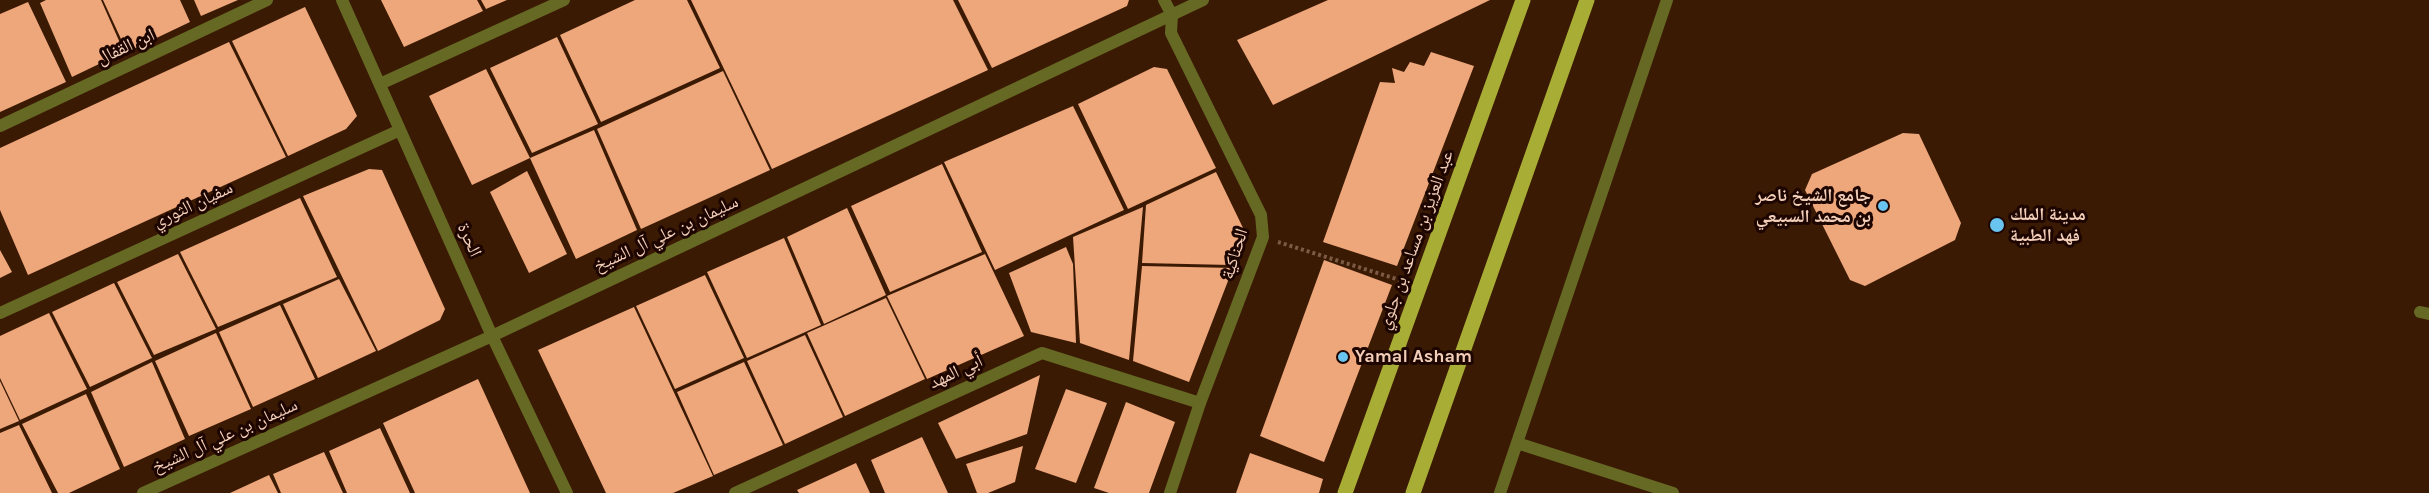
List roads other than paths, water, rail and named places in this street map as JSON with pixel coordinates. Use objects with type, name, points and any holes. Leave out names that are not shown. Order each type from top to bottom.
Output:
[{"type":"main road","name":"عبد العزيز بن مساعد بن جلوي","points":[[1346,493],[1523,0]]},
{"type":"main road","points":[[1413,493],[1587,0]]},
{"type":"street","name":"ابن القفال","points":[[0,126],[267,0]]},
{"type":"street","name":"الحرة","points":[[342,0],[492,336],[567,493]]},
{"type":"street","points":[[380,84],[564,0]]},
{"type":"street","name":"الحناكية","points":[[1164,0],[1172,15],[1171,33],[1261,215],[1263,237],[1200,402],[1170,493]]},
{"type":"street","name":"سليمان بن علي آل الشيخ","points":[[143,493],[492,336],[1203,0]]},
{"type":"street","points":[[1500,493],[1667,0]]},
{"type":"street","name":"سفيان الثوري","points":[[0,313],[400,130]]},
{"type":"street","name":"أبي المهد","points":[[735,493],[1042,353],[1200,402]]},
{"type":"street","points":[[1517,443],[1673,493]]},
{"type":"place","name":"جامع الشيخ ناصر بن محمد السبيعي","points":[[1883,206]]},
{"type":"place","name":"مدينة الملك فهد الطبية","points":[[1997,225]]},
{"type":"place","name":"Yamal Asham","points":[[1343,357]]}]
